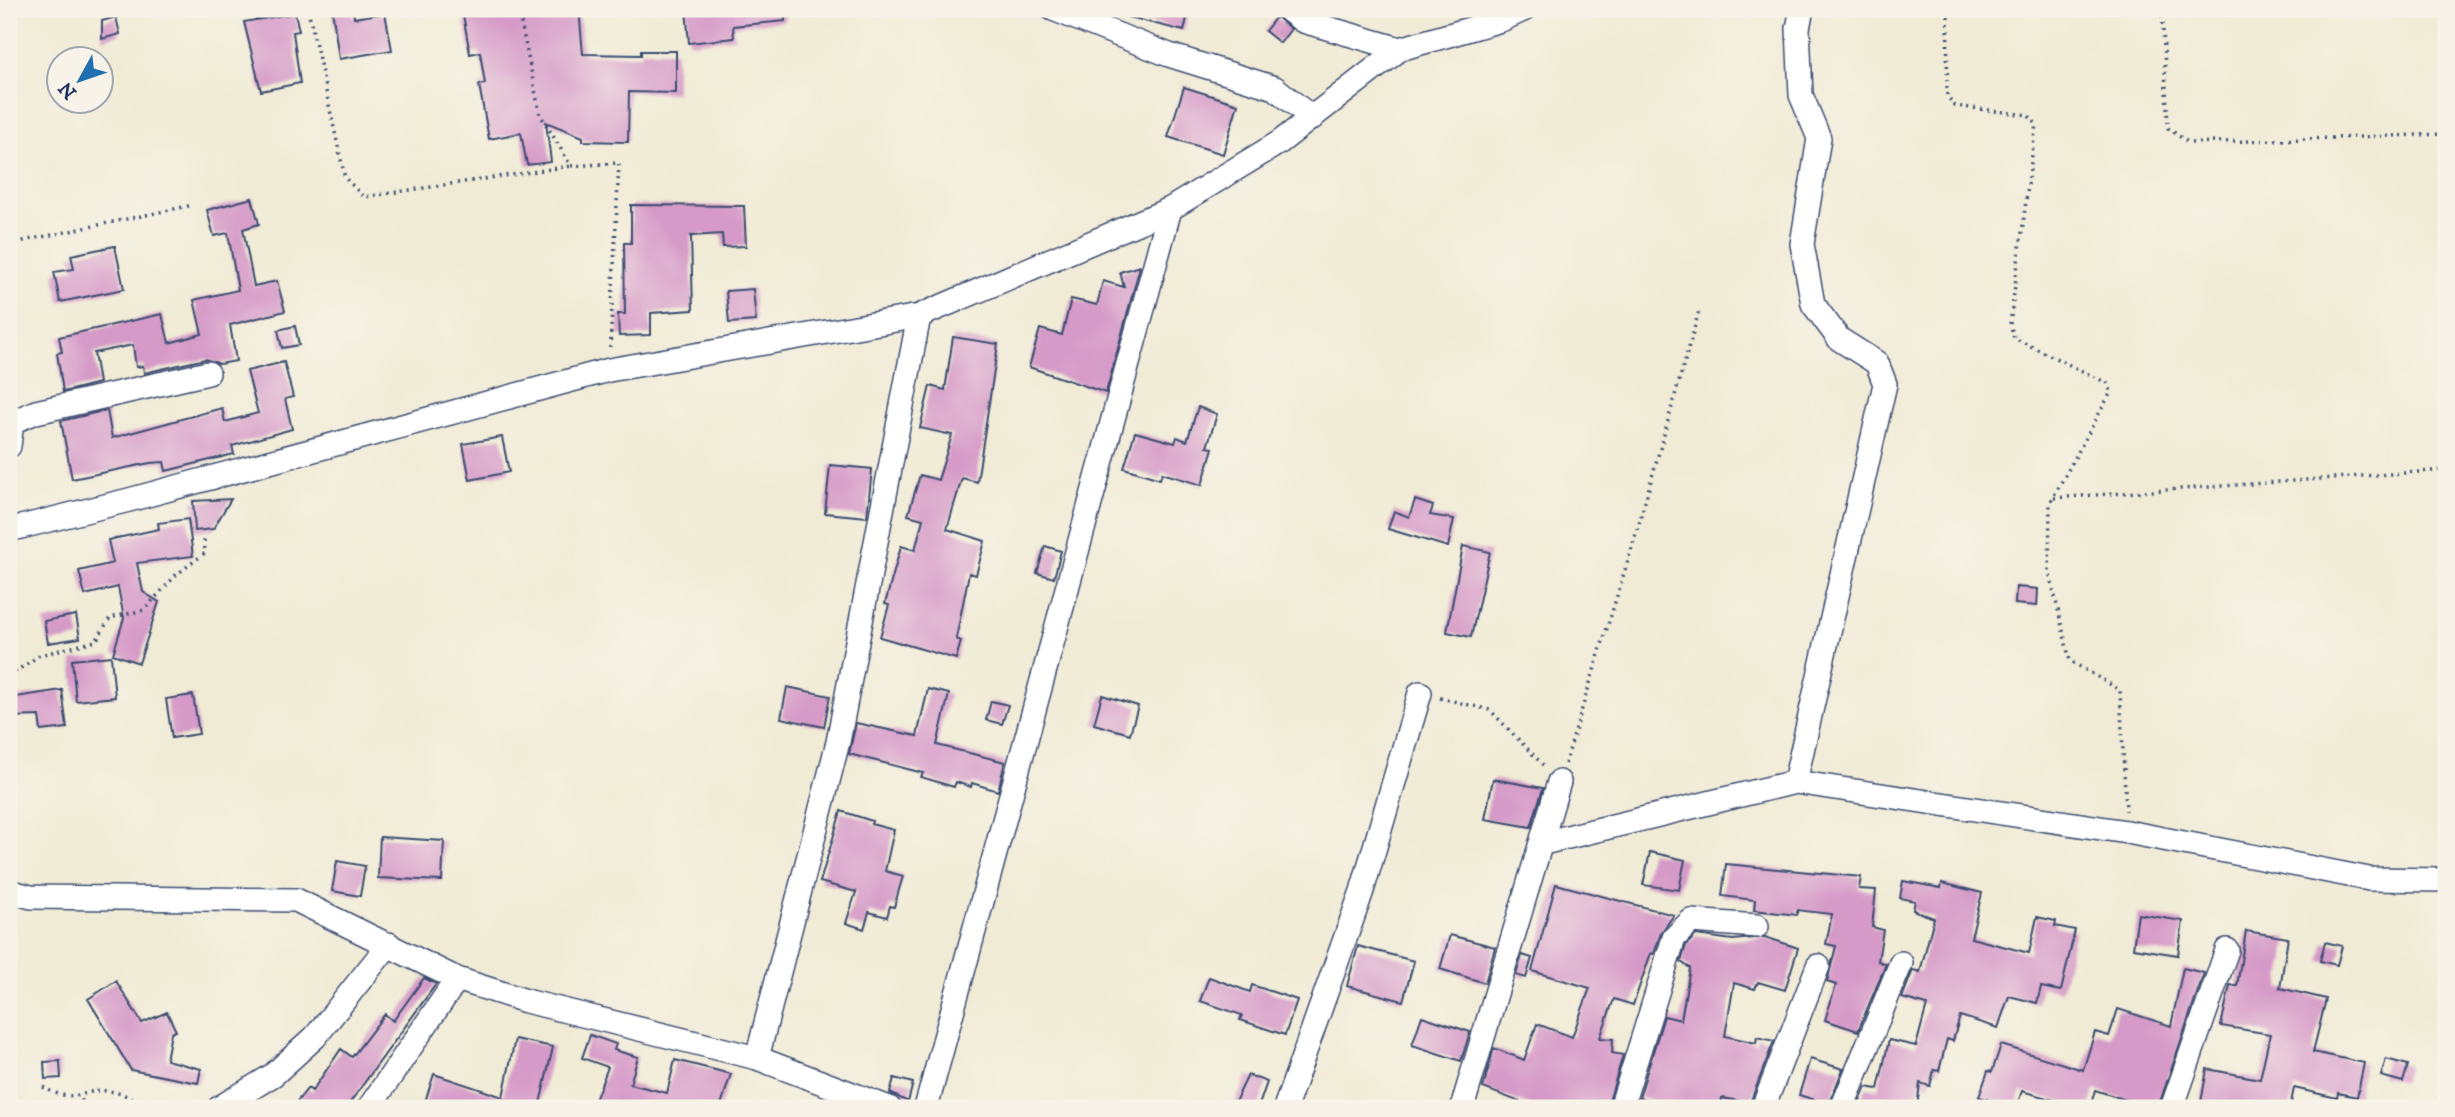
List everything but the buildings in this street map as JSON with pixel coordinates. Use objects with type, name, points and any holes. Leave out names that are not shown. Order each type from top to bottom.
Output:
[{"type":"street","points":[[1053,9],[1169,55],[1275,88],[1312,117]]},
{"type":"street","points":[[1287,9],[1303,21],[1400,49]]},
{"type":"street","points":[[9,530],[609,370],[919,316],[1170,209],[1279,142],[1400,49],[1501,20],[1525,9]]},
{"type":"street","points":[[1795,782],[1885,384],[1877,363],[1839,339],[1813,304],[1802,244],[1819,138],[1801,95],[1798,28],[1801,9]]},
{"type":"street","points":[[926,1108],[1170,209]]},
{"type":"street","points":[[757,1058],[838,742],[919,316]]},
{"type":"street","points":[[9,446],[12,422],[36,412],[208,373]]},
{"type":"street","points":[[1285,1108],[1362,891],[1420,693]]},
{"type":"street","points":[[1462,1108],[1559,782]]},
{"type":"street","points":[[1543,843],[1795,782],[2127,832],[2369,879],[2446,880]]},
{"type":"street","points":[[9,891],[31,897],[296,900],[457,979],[526,1001],[757,1058],[854,1103],[889,1108]]},
{"type":"street","points":[[1629,1107],[1674,938],[1691,921],[1757,926]]},
{"type":"street","points":[[219,1108],[273,1075],[315,1037],[388,944]]},
{"type":"street","points":[[2172,1108],[2227,950]]},
{"type":"street","points":[[1842,1108],[1901,963]]},
{"type":"street","points":[[1763,1108],[1818,966]]},
{"type":"street","points":[[369,1108],[457,979]]},
{"type":"path","points":[[308,9],[345,177],[364,197],[572,166],[619,163],[609,370]]},
{"type":"path","points":[[518,9],[540,114],[572,166]]},
{"type":"path","points":[[1948,9],[1947,96],[1955,106],[2028,115],[2036,124],[2010,324],[2014,338],[2107,383],[2111,392],[2053,498],[2048,527],[2049,571],[2070,661],[2120,691],[2127,832]]},
{"type":"path","points":[[2162,9],[2168,128],[2189,143],[2446,134]]},
{"type":"path","points":[[9,244],[193,205]]},
{"type":"path","points":[[1420,693],[1490,710],[1559,782],[1633,544],[1699,311]]},
{"type":"path","points":[[2053,498],[2446,470]]},
{"type":"path","points":[[9,676],[40,655],[96,641],[110,618],[144,610],[176,575],[205,553],[204,537]]},
{"type":"path","points":[[43,1087],[57,1096],[82,1096],[108,1090],[157,1108]]},
{"type":"path","points":[[81,1108],[82,1096]]}]
